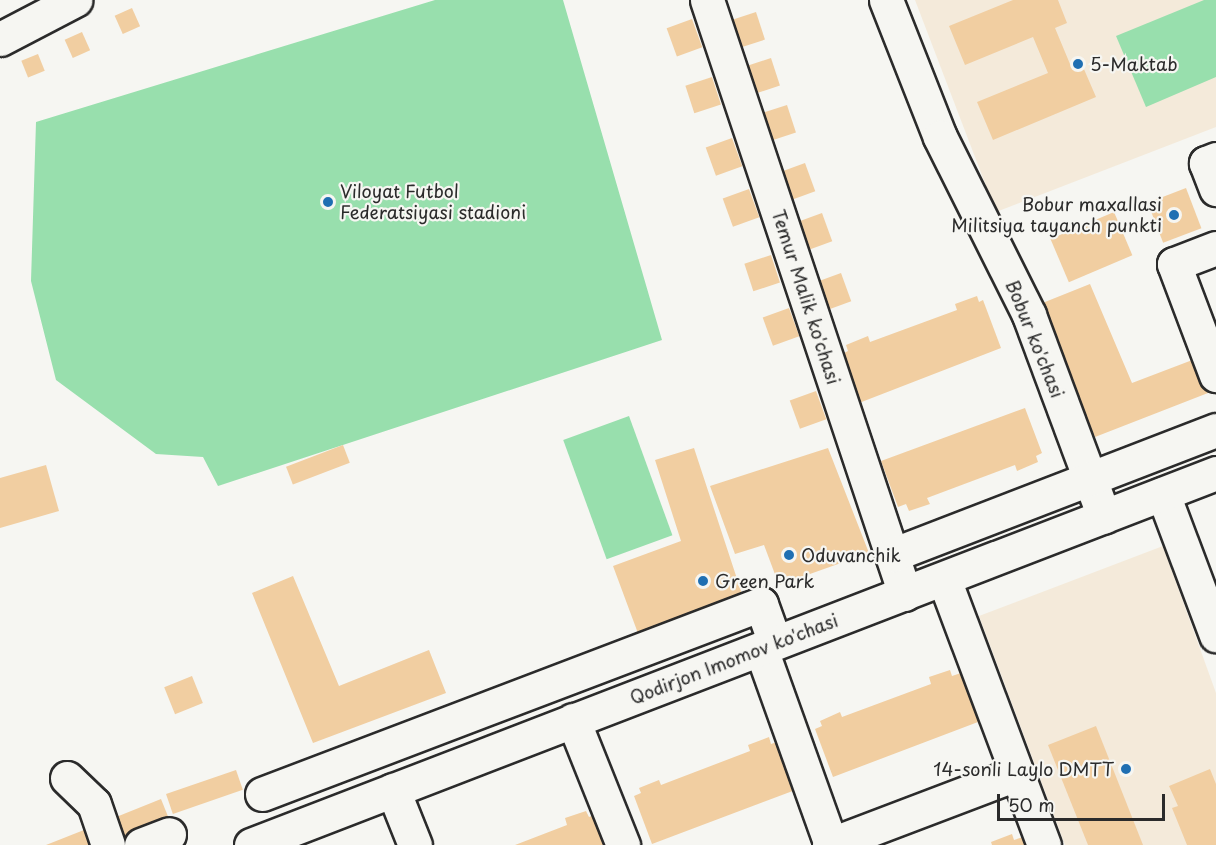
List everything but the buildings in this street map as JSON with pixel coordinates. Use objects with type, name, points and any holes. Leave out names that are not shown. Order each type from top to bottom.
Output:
[{"type":"street","points":[[0,39],[75,0]]},
{"type":"street","name":"Temur Malik ko'chasi","points":[[708,0],[905,594]]},
{"type":"street","name":"Bobur ko'chasi","points":[[886,0],[940,137],[1029,315],[1104,517]]},
{"type":"street","points":[[1216,159],[1206,163],[1216,189]]},
{"type":"street","points":[[1216,248],[1174,264],[1216,375]]},
{"type":"street","points":[[892,555],[1216,430]]},
{"type":"street","name":"Qodirjon Imomov ko'chasi","points":[[251,845],[1216,473]]},
{"type":"street","points":[[1163,494],[1216,635]]},
{"type":"street","points":[[944,579],[1044,845]]},
{"type":"street","points":[[262,794],[761,604],[768,646],[830,845],[1016,774]]},
{"type":"street","points":[[527,693],[540,733]]},
{"type":"street","points":[[573,720],[623,845]]},
{"type":"street","points":[[67,778],[94,804],[108,845]]},
{"type":"street","points":[[393,790],[415,845]]},
{"type":"shaded area","name":"5-Maktab","points":[[915,0],[1216,0],[1216,127],[996,212]]},
{"type":"shaded area","name":"14-sonli Laylo DMTT","points":[[1163,546],[1216,693],[1216,845],[1065,845],[979,616]]},
{"type":"green space","name":"Viloyat Futbol Federatsiyasi stadioni","points":[[435,0],[563,0],[662,340],[218,486],[203,457],[156,454],[56,380],[31,281],[36,122]]},
{"type":"green space","points":[[1204,0],[1216,0],[1216,77],[1146,107],[1116,36]]},
{"type":"green space","points":[[629,416],[672,535],[607,559],[563,440]]},
{"type":"place","name":"5-Maktab","points":[[1078,64]]},
{"type":"place","name":"Viloyat Futbol Federatsiyasi stadioni","points":[[328,202]]},
{"type":"place","name":"Bobur maxallasi Militsiya tayanch punkti","points":[[1174,215]]},
{"type":"place","name":"Oduvanchik","points":[[789,555]]},
{"type":"place","name":"Green Park","points":[[703,581]]},
{"type":"place","name":"14-sonli Laylo DMTT","points":[[1126,769]]}]
